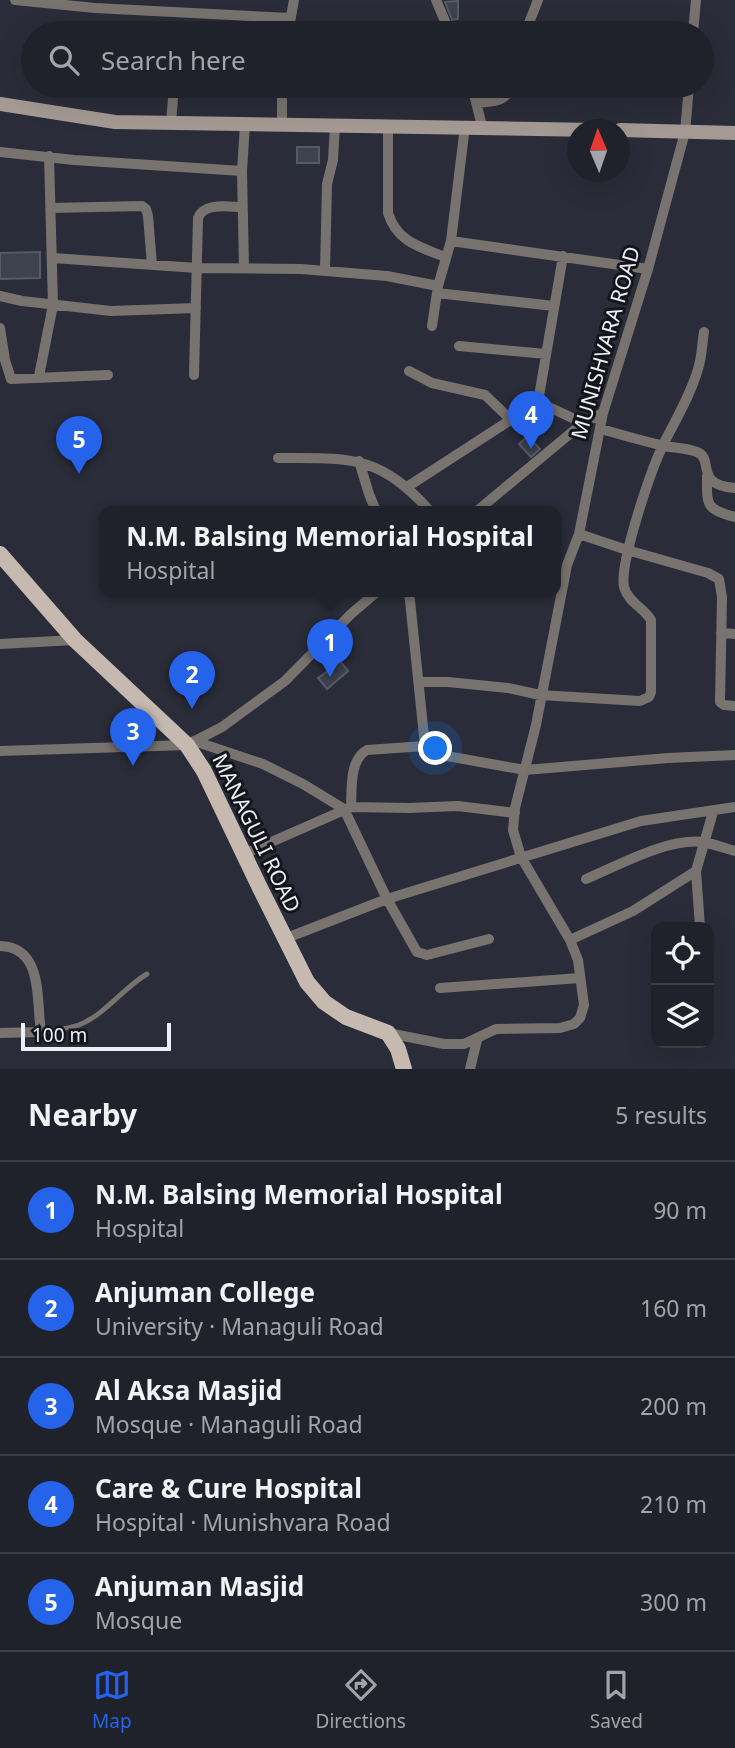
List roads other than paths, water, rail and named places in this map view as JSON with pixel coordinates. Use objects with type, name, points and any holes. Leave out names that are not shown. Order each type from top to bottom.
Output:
[{"type":"main road","name":"MANAGULI ROAD","points":[[0,554],[75,640],[191,743],[307,982],[324,1002],[346,1017],[388,1032]]},
{"type":"main road","points":[[388,1032],[398,1049],[404,1069]]},
{"type":"street","points":[[15,0],[95,8],[290,18]]},
{"type":"street","points":[[290,21],[294,0]]},
{"type":"street","points":[[436,0],[445,21]]},
{"type":"street","points":[[530,21],[538,0]]},
{"type":"street","points":[[694,21],[696,0]]},
{"type":"street","points":[[171,123],[173,98]]},
{"type":"street","points":[[282,98],[282,125]]},
{"type":"street","points":[[476,98],[482,126]]},
{"type":"street","points":[[477,103],[504,98]]},
{"type":"street","name":"MUNISHVARA ROAD","points":[[561,594],[567,565],[579,534],[603,413],[648,269],[685,132],[688,98]]},
{"type":"street","points":[[0,104],[115,122],[567,129]]},
{"type":"street","points":[[244,268],[242,171],[245,124]]},
{"type":"street","points":[[325,271],[327,184],[333,160],[335,125]]},
{"type":"street","points":[[388,126],[388,213],[391,224],[409,243],[446,257]]},
{"type":"street","points":[[432,326],[437,289],[450,241],[465,126]]},
{"type":"street","points":[[630,130],[735,133]]},
{"type":"street","points":[[0,152],[74,160],[242,171]]},
{"type":"street","points":[[39,376],[53,305],[49,156]]},
{"type":"street","points":[[51,208],[142,206],[148,216],[152,265]]},
{"type":"street","points":[[194,375],[198,218],[200,212],[206,208],[242,207]]},
{"type":"street","points":[[450,241],[648,269]]},
{"type":"street","points":[[407,487],[538,402],[563,256]]},
{"type":"street","points":[[53,258],[197,268],[325,271],[387,276],[437,289],[554,306]]},
{"type":"street","points":[[0,296],[111,311],[196,308]]},
{"type":"street","points":[[0,328],[11,379],[108,375]]},
{"type":"street","points":[[419,682],[448,682],[508,688],[540,695],[640,702],[649,697],[651,620],[647,612],[625,591],[627,551],[663,446],[698,370],[704,332]]},
{"type":"street","points":[[459,346],[546,354]]},
{"type":"street","points":[[409,371],[432,383],[485,395],[511,420]]},
{"type":"street","points":[[538,402],[583,424]]},
{"type":"street","points":[[483,506],[583,424],[603,413]]},
{"type":"street","points":[[601,429],[663,446],[699,452],[704,457],[707,502],[710,508],[735,517]]},
{"type":"street","points":[[278,457],[342,458],[359,461],[378,468],[407,487],[425,506]]},
{"type":"street","points":[[359,461],[374,506]]},
{"type":"street","points":[[707,475],[717,486],[735,488]]},
{"type":"street","points":[[579,534],[627,551],[708,573],[719,579],[722,597],[720,702],[735,706]]},
{"type":"street","points":[[191,743],[247,711],[285,681],[371,597]]},
{"type":"street","points":[[410,597],[425,746],[430,753],[524,770],[735,755]]},
{"type":"street","name":"MUNISHVARA ROAD","points":[[388,1032],[444,1044],[464,1044],[477,1040],[487,1031],[560,1028],[574,1024],[580,1018],[584,1005],[578,960],[570,940],[521,857],[513,830],[560,597]]},
{"type":"street","points":[[722,633],[735,634]]},
{"type":"street","points":[[0,644],[75,640]]},
{"type":"street","points":[[0,751],[191,743],[263,764],[347,808]]},
{"type":"street","points":[[425,746],[367,750],[360,753],[347,808],[387,899],[412,945],[421,955],[489,939]]},
{"type":"street","points":[[244,854],[347,808],[469,806],[515,813]]},
{"type":"street","points":[[284,939],[387,899],[641,821],[735,807]]},
{"type":"street","points":[[700,922],[696,871],[713,812]]},
{"type":"street","points":[[586,879],[656,850],[685,842],[703,842],[735,851]]},
{"type":"street","points":[[570,940],[633,911],[696,871]]},
{"type":"street","points":[[0,946],[20,951],[35,972],[41,1032],[0,1033]]},
{"type":"street","points":[[440,988],[580,978]]},
{"type":"street","points":[[470,1069],[477,1040]]},
{"type":"lane","points":[[41,1032],[77,1026],[91,1019],[147,974]]},
{"type":"place","name":"Care & Cure Hospital","points":[[531,449]]},
{"type":"place","name":"Anjuman Masjid","points":[[79,474]]},
{"type":"place","name":"N.M. Balsing Memorial Hospital","points":[[330,677]]},
{"type":"place","name":"Anjuman College","points":[[192,709]]},
{"type":"place","name":"Al Aksa Masjid","points":[[133,766]]}]
